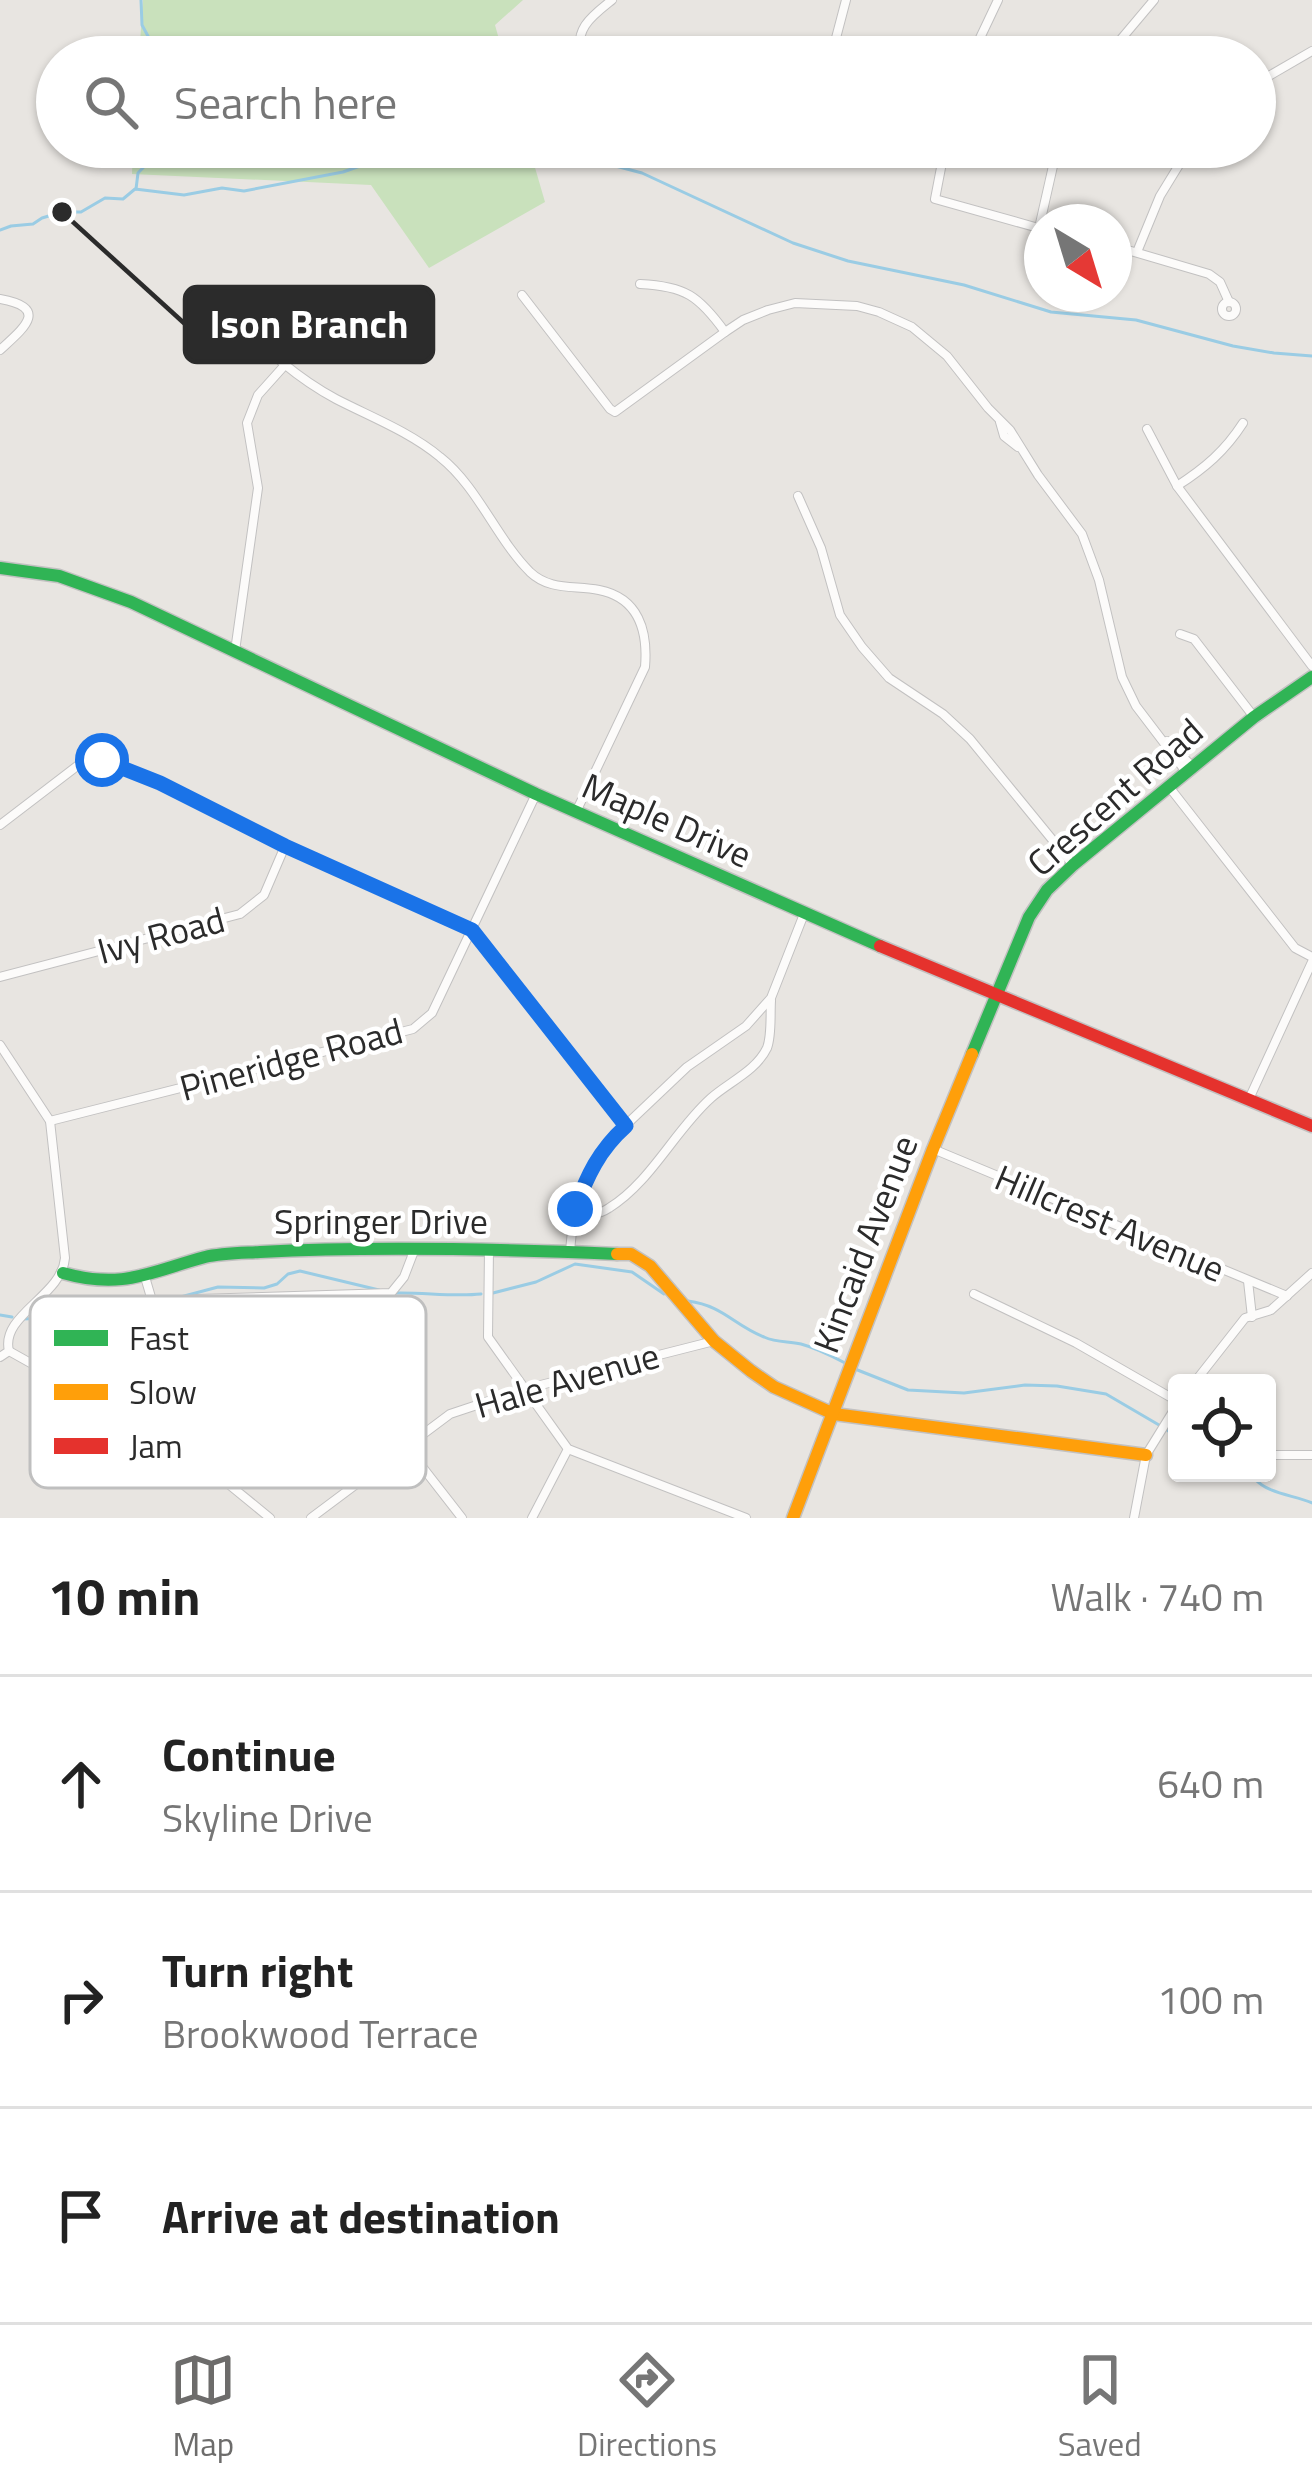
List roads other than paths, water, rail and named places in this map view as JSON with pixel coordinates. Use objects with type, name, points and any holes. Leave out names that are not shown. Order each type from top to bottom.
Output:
[{"type":"street","points":[[580,36],[584,25],[612,0]]},
{"type":"street","points":[[837,36],[846,0]]},
{"type":"street","points":[[981,36],[998,0]]},
{"type":"street","points":[[1124,36],[1154,0]]},
{"type":"street","points":[[1276,72],[1312,51]]},
{"type":"street","points":[[941,168],[935,199],[1024,224]]},
{"type":"street","points":[[1045,204],[1053,168]]},
{"type":"street","points":[[1137,252],[1177,168]]},
{"type":"street","points":[[1132,251],[1209,274],[1220,281],[1229,302]]},
{"type":"street","points":[[640,284],[665,285],[696,298],[725,332]]},
{"type":"street","points":[[522,295],[615,412],[743,320],[795,303],[857,306],[912,327],[947,356],[1010,430],[1082,533],[1099,580],[1122,676],[1136,706],[1177,748],[1190,770]]},
{"type":"street","points":[[0,299],[20,302],[28,313],[20,332],[0,350]]},
{"type":"street","points":[[237,319],[284,366],[441,457],[533,575],[561,588],[602,590],[627,601],[641,621],[647,643],[645,667],[576,812]]},
{"type":"street","points":[[235,651],[258,488],[247,424],[258,395],[284,366]]},
{"type":"street","points":[[1177,485],[1227,447],[1243,422]]},
{"type":"street","points":[[1147,429],[1177,485],[1312,666]]},
{"type":"street","points":[[799,496],[840,615],[862,647],[890,678],[970,739],[1073,865]]},
{"type":"street","name":"Maple Drive","points":[[0,568],[59,576],[93,587],[804,914],[1312,1126]]},
{"type":"street","points":[[1180,634],[1194,639],[1254,717]]},
{"type":"street","name":"Crescent Road","points":[[997,993],[1029,917],[1047,890],[1254,717],[1312,677]]},
{"type":"street","points":[[0,825],[81,763],[102,760],[472,930],[626,1126]]},
{"type":"street","points":[[1170,788],[1295,948],[1312,959],[1249,1099]]},
{"type":"street","name":"Pineridge Road","points":[[50,1121],[424,1023],[536,794]]},
{"type":"street","name":"Ivy Road","points":[[0,977],[240,914],[264,896],[285,846]]},
{"type":"street","points":[[575,1209],[585,1215],[612,1207],[710,1099],[750,1069],[767,1046],[771,998],[804,914]]},
{"type":"street","name":"Kincaid Avenue","points":[[793,1518],[997,993]]},
{"type":"street","points":[[570,1251],[575,1209],[594,1162],[609,1141],[687,1067],[746,1026],[771,998]]},
{"type":"street","points":[[0,1046],[50,1121],[63,1273],[42,1296]]},
{"type":"street","name":"Hillcrest Avenue","points":[[933,1149],[1287,1296]]},
{"type":"street","points":[[489,1250],[488,1337],[568,1449],[746,1518]]},
{"type":"street","points":[[274,1296],[391,1293],[404,1277],[414,1251]]},
{"type":"street","name":"Springer Drive","points":[[63,1273],[107,1282],[236,1253],[619,1252],[640,1259],[658,1274],[714,1341],[774,1387],[834,1414],[1146,1455]]},
{"type":"street","points":[[1201,1374],[1245,1318],[1270,1310],[1312,1273]]},
{"type":"street","points":[[145,1277],[151,1296]]},
{"type":"street","points":[[1248,1280],[1252,1317]]},
{"type":"street","points":[[974,1294],[1076,1343],[1168,1398]]},
{"type":"street","points":[[4,1354],[6,1334],[30,1308]]},
{"type":"street","name":"Hale Avenue","points":[[426,1431],[449,1414],[525,1389],[714,1341]]},
{"type":"street","points":[[1134,1518],[1146,1455],[1168,1426]]},
{"type":"street","points":[[532,1518],[568,1449]]},
{"type":"street","points":[[1276,1455],[1312,1455]]},
{"type":"street","points":[[426,1472],[462,1518]]},
{"type":"street","points":[[233,1488],[270,1518]]},
{"type":"street","name":"Hale Avenue","points":[[310,1518],[350,1488]]},
{"type":"waterway","points":[[141,0],[142,25],[148,36]]},
{"type":"waterway","points":[[136,189],[143,168]]},
{"type":"waterway","points":[[0,230],[62,212],[81,212],[105,198],[123,199],[135,189],[184,195],[222,188],[244,191],[354,168]]},
{"type":"waterway","points":[[623,168],[793,243],[848,261],[964,285],[1051,312],[1136,320],[1233,346],[1312,356]]},
{"type":"waterway","points":[[493,1293],[536,1282],[575,1264],[632,1272],[664,1294]]},
{"type":"waterway","points":[[184,1296],[218,1287],[264,1288],[300,1271],[379,1290]]},
{"type":"waterway","points":[[394,1293],[481,1294]]},
{"type":"waterway","points":[[688,1301],[711,1307],[769,1339],[807,1346],[845,1363]]},
{"type":"waterway","points":[[0,1315],[12,1317]]},
{"type":"waterway","points":[[21,1319],[30,1319]]},
{"type":"waterway","points":[[855,1369],[908,1390],[964,1393],[1025,1385],[1106,1394],[1159,1425]]},
{"type":"waterway","points":[[1165,1428],[1168,1431]]},
{"type":"waterway","points":[[1258,1482],[1312,1503]]},
{"type":"place","name":"Ison Branch","points":[[62,212]]}]
